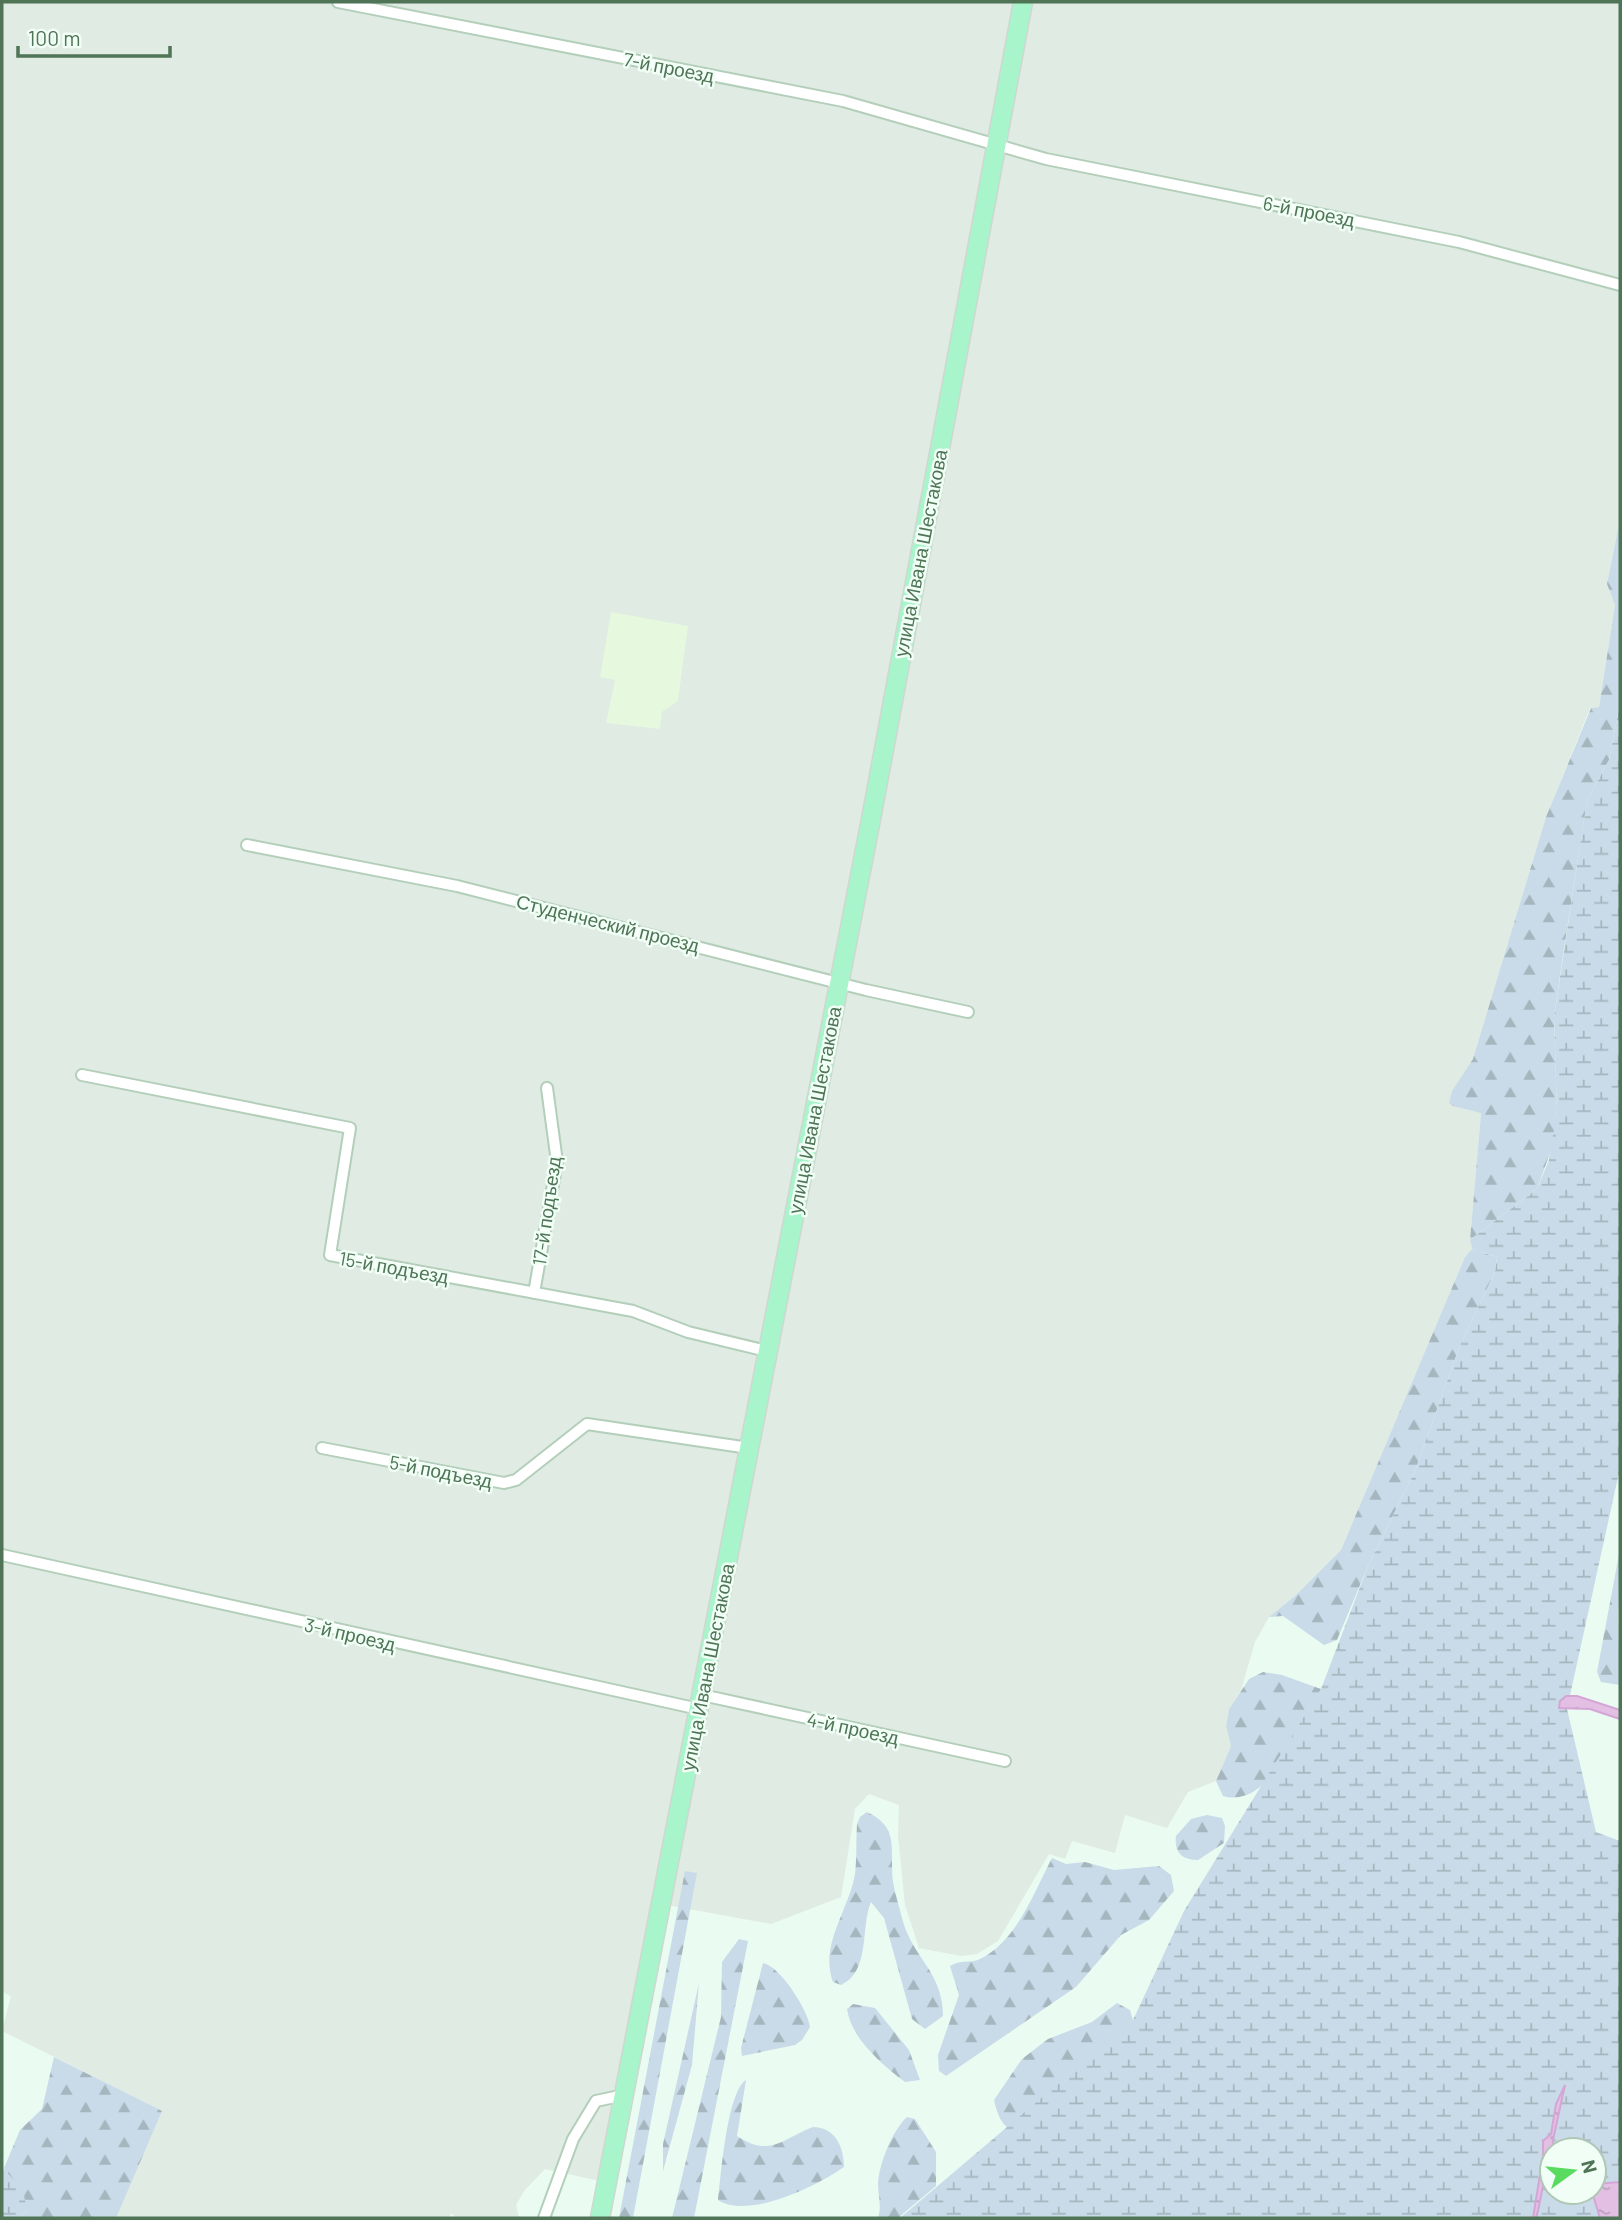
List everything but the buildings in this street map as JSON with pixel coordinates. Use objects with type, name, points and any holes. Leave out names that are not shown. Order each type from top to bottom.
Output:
[{"type":"main road","name":"улица Ивана Шестакова","points":[[600,2218],[839,982],[1023,2]]},
{"type":"street","name":"7-й проезд","points":[[338,2],[843,101],[912,118],[996,146]]},
{"type":"street","name":"6-й проезд","points":[[996,146],[1046,159],[1459,242],[1620,285]]},
{"type":"street","name":"Студенческий проезд","points":[[247,845],[457,886],[968,1012]]},
{"type":"street","name":"15-й подъезд","points":[[82,1075],[350,1128],[330,1255],[632,1311],[688,1332],[767,1351]]},
{"type":"street","name":"17-й подъезд","points":[[534,1293],[557,1162],[547,1088]]},
{"type":"street","name":"5-й подъезд","points":[[322,1448],[504,1483],[516,1480],[587,1424],[749,1448]]},
{"type":"street","name":"3-й проезд","points":[[2,1555],[700,1702]]},
{"type":"street","name":"4-й проезд","points":[[700,1702],[1005,1760]]},
{"type":"street","points":[[544,2218],[579,2125],[596,2101],[624,2095]]},
{"type":"shaded area","points":[[2,2],[1620,2],[1620,519],[1607,584],[1615,605],[1599,707],[1590,708],[1546,817],[1473,1060],[1452,1092],[1450,1103],[1481,1112],[1470,1240],[1472,1249],[1465,1257],[1341,1550],[1296,1595],[1269,1617],[1255,1642],[1241,1690],[1229,1709],[1226,1726],[1231,1746],[1216,1781],[1188,1792],[1167,1828],[1125,1815],[1115,1853],[1072,1841],[1065,1859],[1049,1854],[998,1941],[977,1954],[961,1956],[919,1948],[905,1905],[898,1835],[899,1805],[869,1794],[855,1809],[841,1897],[771,1924],[656,1903],[600,2181],[545,2169],[524,2191],[516,2205],[519,2218],[457,2218],[451,2213],[449,2218],[115,2218],[93,2076],[2,2031],[11,1996],[2,1992]]},
{"type":"shaded area","points":[[611,612],[688,626],[678,701],[662,712],[660,729],[606,723],[615,680],[600,677]]},
{"type":"green space","points":[[1620,519],[1620,703],[1609,760],[1587,801],[1563,955],[1554,1017],[1557,1111],[1553,1145],[1537,1189],[1470,1240],[1481,1113],[1449,1103],[1452,1091],[1473,1059],[1546,817],[1591,708],[1599,707],[1615,605],[1607,584]]},
{"type":"green space","points":[[1620,703],[1620,1468],[1567,1709],[1596,1832],[1620,1841],[1620,2204],[1608,2218],[900,2218],[1133,2020],[1184,1911],[1321,1689],[1368,1566],[1415,1471],[1459,1348],[1495,1272],[1497,1257],[1472,1249],[1470,1240],[1537,1189],[1549,1160],[1557,1111],[1554,1017],[1587,801],[1609,760]]},
{"type":"green space","points":[[1472,1249],[1497,1257],[1495,1272],[1459,1348],[1415,1471],[1368,1566],[1337,1640],[1324,1645],[1283,1616],[1269,1617],[1296,1595],[1341,1550],[1465,1257]]},
{"type":"green space","points":[[1620,1549],[1620,1685],[1601,1682],[1597,1672]]},
{"type":"green space","points":[[1263,1672],[1282,1675],[1321,1689],[1295,1741],[1270,1777],[1256,1790],[1240,1797],[1223,1796],[1216,1781],[1231,1746],[1226,1726],[1229,1709],[1249,1679]]},
{"type":"green space","points":[[867,1812],[878,1818],[889,1833],[893,1882],[902,1918],[913,1944],[933,1976],[942,2001],[943,2016],[925,2029],[912,2019],[884,1918],[871,1902],[857,1970],[841,1985],[833,1982],[830,1968],[832,1941],[855,1874],[857,1824],[860,1817]]},
{"type":"green space","points":[[1207,1815],[1222,1818],[1225,1826],[1224,1843],[1198,1860],[1183,1857],[1176,1847],[1176,1836],[1191,1819]]},
{"type":"green space","points":[[1052,1858],[1066,1864],[1085,1862],[1114,1870],[1159,1866],[1171,1875],[1174,1891],[1149,1920],[1121,1935],[1076,1987],[946,2076],[939,2071],[938,2055],[959,1995],[950,1966],[980,1959],[1004,1940],[1023,1914]]},
{"type":"green space","points":[[685,1871],[697,1873],[633,2218],[619,2218]]},
{"type":"green space","points":[[739,1939],[748,1941],[694,2218],[672,2218],[721,2017],[722,1962]]},
{"type":"green space","points":[[763,1963],[785,1980],[804,2010],[810,2027],[802,2040],[795,2045],[742,2056],[741,2048]]},
{"type":"green space","points":[[699,1983],[692,2065],[663,2171],[663,2144]]},
{"type":"green space","points":[[1117,2003],[1130,2010],[1133,2020],[1019,2136],[1009,2129],[999,2117],[994,2100],[1022,2059],[1048,2039],[1092,2022]]},
{"type":"green space","points":[[853,2004],[875,2008],[909,2050],[920,2080],[905,2082],[861,2041],[847,2009]]},
{"type":"green space","points":[[54,2057],[162,2111],[116,2218],[18,2218],[27,2211],[4,2168],[20,2130],[42,2109]]},
{"type":"green space","points":[[746,2080],[737,2136],[758,2146],[767,2146],[813,2127],[821,2128],[837,2140],[844,2167],[800,2191],[764,2203],[731,2205],[718,2200],[730,2117],[739,2088]]},
{"type":"green space","points":[[907,2117],[915,2119],[936,2152],[936,2186],[898,2218],[878,2218],[881,2167],[891,2139]]},
{"type":"green space","points":[[2,2167],[23,2190],[27,2211],[18,2218],[2,2218]]},
{"type":"water","points":[[1566,1696],[1577,1696],[1620,1710],[1620,1719],[1590,1709],[1559,1708],[1560,1701]]},
{"type":"water","points":[[1565,2085],[1554,2136],[1549,2136],[1551,2134],[1556,2104]]},
{"type":"water","points":[[1620,2182],[1620,2218],[1600,2218],[1596,2206],[1608,2206],[1608,2183]]},
{"type":"water","points":[[1538,2187],[1539,2206],[1536,2218],[1533,2218]]}]
